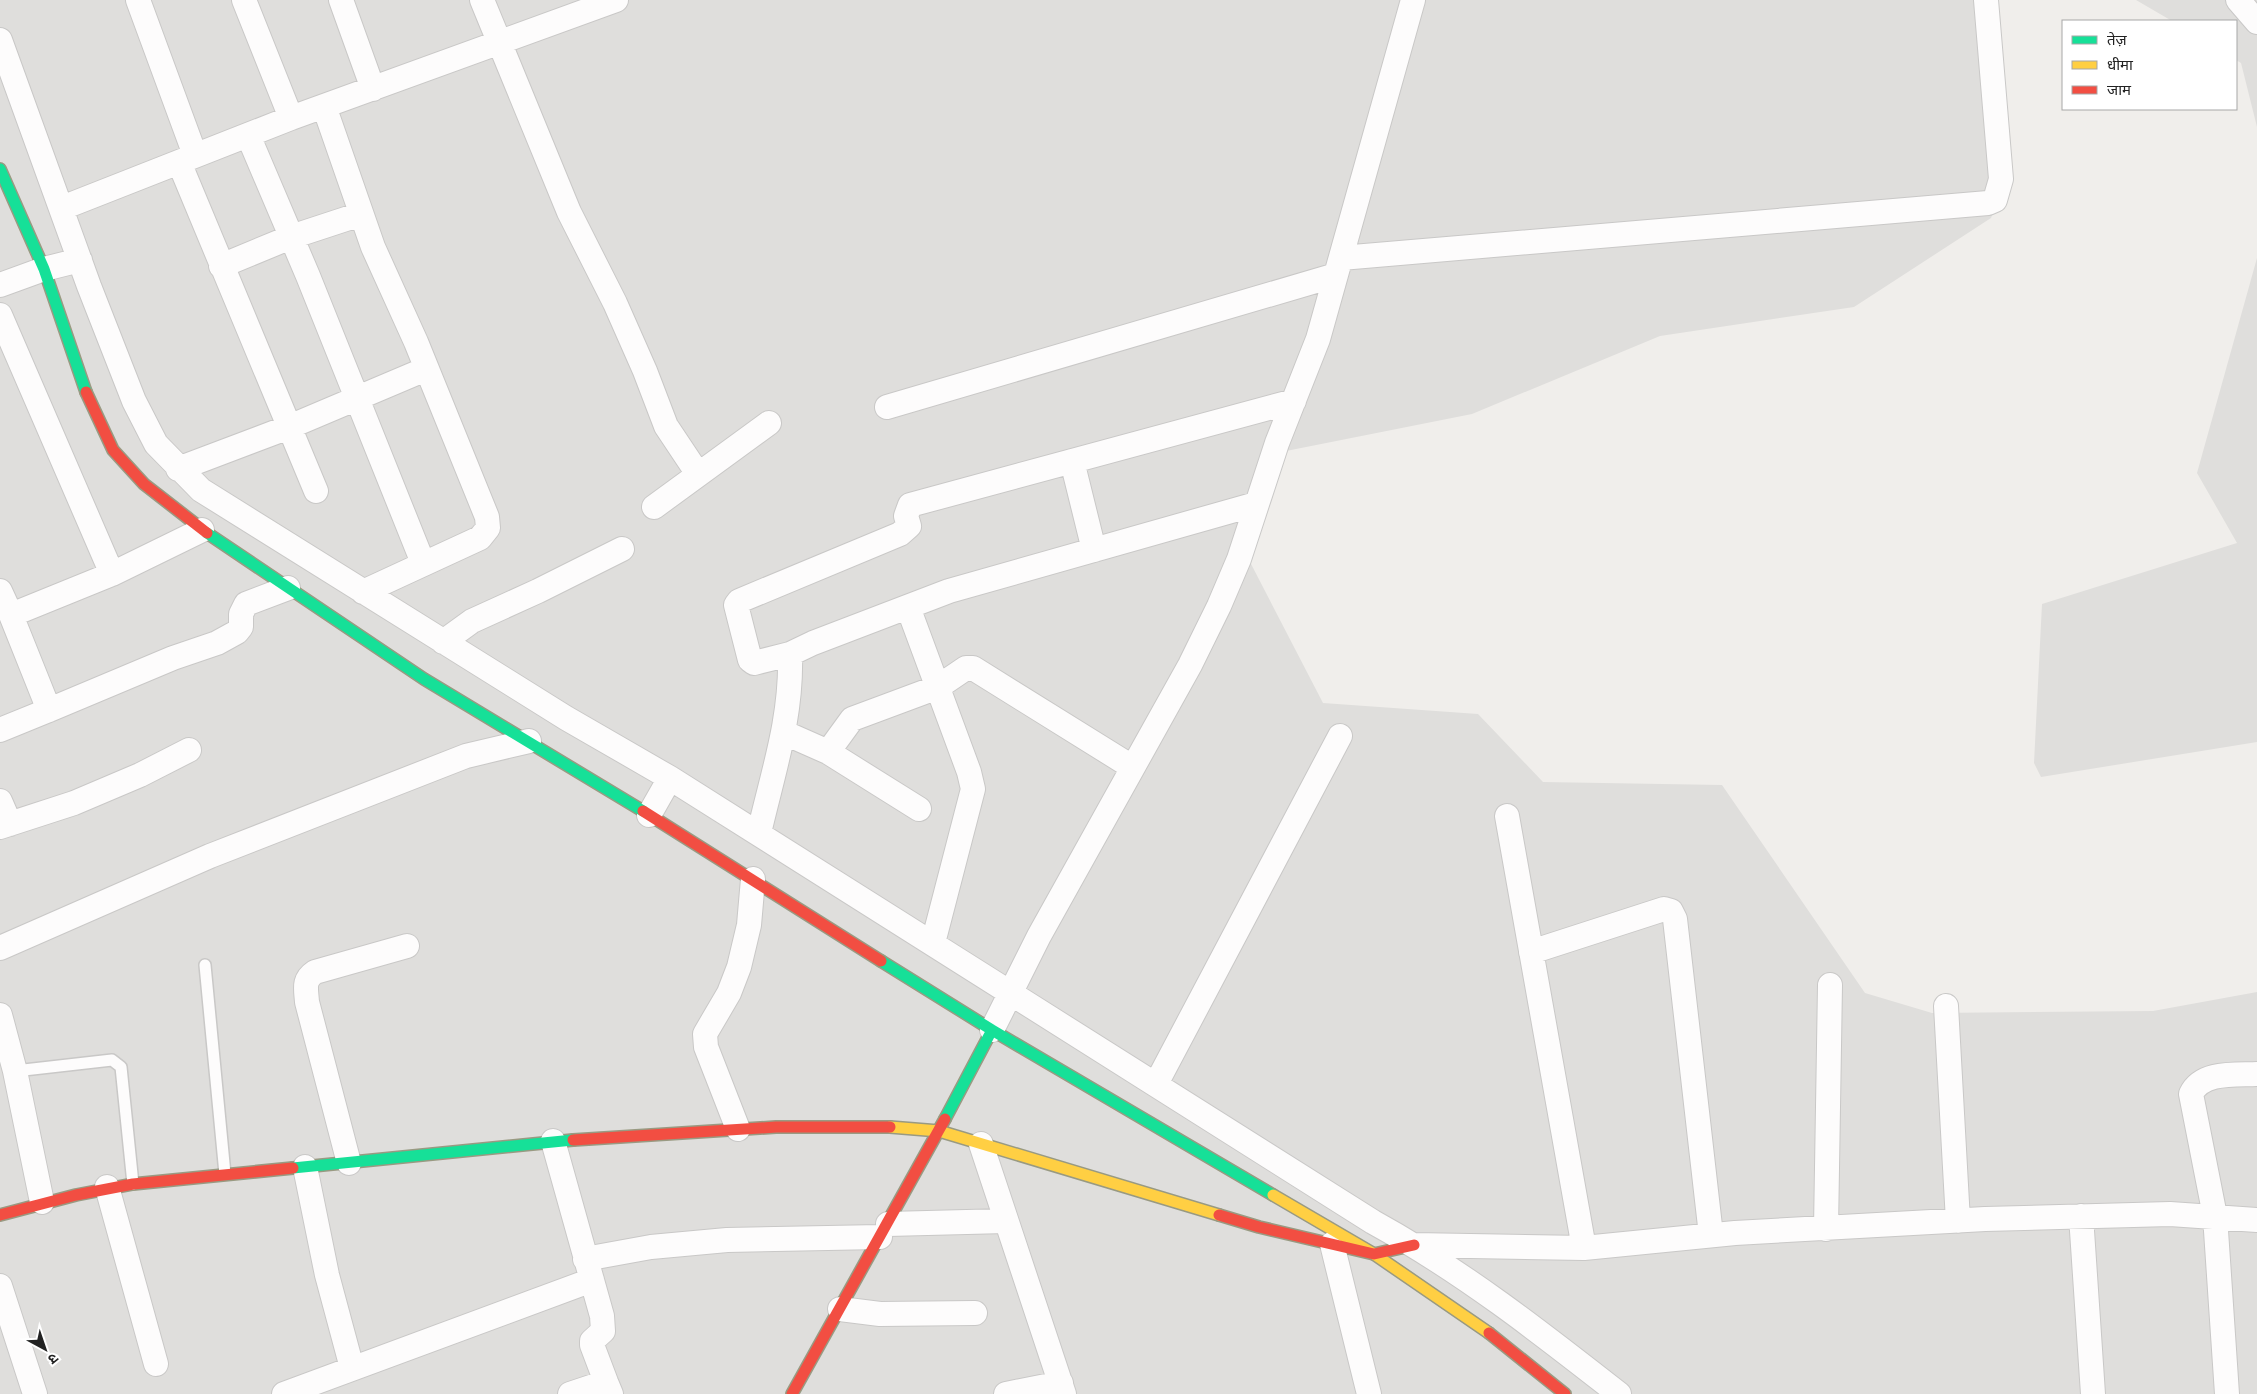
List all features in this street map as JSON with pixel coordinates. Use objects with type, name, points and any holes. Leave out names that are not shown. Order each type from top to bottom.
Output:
[{"type":"street","points":[[138,0],[221,266],[316,491]]},
{"type":"street","points":[[244,0],[291,118]]},
{"type":"street","points":[[341,0],[373,89]]},
{"type":"street","points":[[482,0],[569,212],[615,303],[645,371],[666,426],[698,474]]},
{"type":"street","points":[[62,208],[291,118],[499,43],[564,9],[616,0]]},
{"type":"street","points":[[792,1394],[939,1131],[1039,936],[1190,665],[1220,606],[1239,559],[1256,504],[1318,339],[1413,0]]},
{"type":"street","points":[[887,407],[1338,266],[1988,204],[1995,200],[2000,179],[1986,0]]},
{"type":"street","points":[[2238,0],[2257,22]]},
{"type":"street","points":[[0,40],[62,208],[68,346],[88,397],[113,450],[144,484],[202,530],[288,588],[424,678],[528,741],[759,834],[933,943],[1001,1012],[1378,1253],[1521,1357],[1565,1394]]},
{"type":"street","points":[[324,106],[373,247],[488,517],[488,528],[480,538],[363,592]]},
{"type":"street","points":[[248,135],[423,563]]},
{"type":"street","points":[[0,168],[63,264],[156,444],[178,469],[201,490],[566,718],[661,795],[752,880],[1001,1012],[1156,1084],[1515,1312],[1619,1394]]},
{"type":"street","points":[[221,266],[291,238],[361,214]]},
{"type":"street","points":[[0,285],[63,264]]},
{"type":"street","points":[[0,315],[112,574]]},
{"type":"street","points":[[178,469],[289,427],[426,370]]},
{"type":"street","points":[[1256,504],[949,591],[813,643],[790,654],[760,662],[754,663],[750,660],[736,611],[736,605],[739,601],[900,534],[908,526],[906,516],[910,504],[1294,401]]},
{"type":"street","points":[[654,507],[769,423]]},
{"type":"street","points":[[1072,461],[1094,550]]},
{"type":"street","points":[[11,615],[112,574],[202,530]]},
{"type":"street","points":[[443,642],[472,621],[538,591],[622,549]]},
{"type":"street","points":[[0,730],[173,658],[217,643],[241,627],[241,614],[246,604],[288,588]]},
{"type":"street","points":[[0,591],[49,710]]},
{"type":"street","points":[[908,607],[969,772],[973,789],[933,943]]},
{"type":"street","points":[[759,834],[784,733],[790,684],[790,654]]},
{"type":"street","points":[[828,752],[852,718],[938,687],[966,668],[972,668],[1132,767]]},
{"type":"street","points":[[784,733],[828,752],[919,809]]},
{"type":"street","points":[[1156,1084],[1340,736]]},
{"type":"street","points":[[0,948],[210,856],[429,770],[466,756],[528,741]]},
{"type":"street","points":[[0,801],[5,826],[92,796],[140,775],[189,750]]},
{"type":"street","points":[[1506,816],[1584,1248]]},
{"type":"street","points":[[738,1129],[706,1047],[705,1034],[729,993],[740,967],[748,925],[752,880]]},
{"type":"street","points":[[1531,952],[1664,909],[1671,911],[1675,919],[1711,1235]]},
{"type":"street","points":[[349,1162],[307,1002],[305,984],[307,977],[315,972],[407,946]]},
{"type":"street","points":[[1826,1229],[1830,985]]},
{"type":"street","points":[[1946,1006],[1958,1221]]},
{"type":"street","points":[[0,1015],[15,1071],[42,1202]]},
{"type":"street","points":[[2227,1394],[2215,1216],[2191,1094],[2195,1086],[2207,1078],[2257,1074]]},
{"type":"street","points":[[0,1216],[42,1202],[107,1187],[553,1141],[738,1129],[895,1126],[939,1131],[1250,1225],[1378,1253],[1409,1246],[1584,1248],[1711,1235],[2081,1216],[2170,1214],[2257,1220]]},
{"type":"street","points":[[553,1141],[604,1326],[603,1331],[592,1341],[592,1345],[608,1388],[570,1394]]},
{"type":"street","points":[[981,1144],[1063,1388],[1006,1394]]},
{"type":"street","points":[[304,1167],[327,1275],[352,1368]]},
{"type":"street","points":[[107,1187],[156,1364]]},
{"type":"street","points":[[2081,1216],[2093,1394]]},
{"type":"street","points":[[284,1394],[352,1368],[589,1269],[651,1247],[1006,1220]]},
{"type":"street","points":[[1332,1244],[1369,1394]]},
{"type":"street","points":[[0,1286],[35,1394]]},
{"type":"street","points":[[840,1309],[880,1314],[975,1313]]},
{"type":"lane","points":[[205,965],[226,1175]]},
{"type":"lane","points":[[15,1071],[112,1060],[116,1062],[122,1073],[133,1184]]},
{"type":"shaded area","points":[[0,0],[1995,0],[2005,180],[1991,218],[1854,307],[1660,336],[1472,414],[1281,452],[1250,562],[1323,703],[1478,714],[1543,782],[1722,785],[1865,993],[1932,1013],[2153,1011],[2257,992],[2257,1394],[0,1394]]},
{"type":"shaded area","points":[[2136,0],[2257,0],[2257,127],[2241,63],[2237,61],[2237,20],[2170,20]]},
{"type":"shaded area","points":[[2257,258],[2257,742],[2041,777],[2034,763],[2042,604],[2237,543],[2197,473]]},
{"type":"traffic: fast","points":[[0,169],[44,269],[86,392]]},
{"type":"traffic: fast","points":[[207,533],[424,679],[643,811]]},
{"type":"traffic: fast","points":[[881,961],[992,1030],[1273,1195]]},
{"type":"traffic: fast","points":[[945,1119],[992,1030]]},
{"type":"traffic: fast","points":[[293,1168],[573,1140]]},
{"type":"traffic: slow","points":[[890,1127],[939,1131],[1219,1215]]},
{"type":"traffic: slow","points":[[1273,1195],[1374,1254],[1489,1333]]},
{"type":"traffic: jam","points":[[86,392],[113,450],[144,484],[207,533]]},
{"type":"traffic: jam","points":[[643,811],[881,961]]},
{"type":"traffic: jam","points":[[792,1394],[945,1119]]},
{"type":"traffic: jam","points":[[573,1140],[776,1127],[890,1127]]},
{"type":"traffic: jam","points":[[0,1215],[76,1195],[133,1184],[293,1168]]},
{"type":"traffic: jam","points":[[1219,1215],[1259,1227],[1374,1254],[1414,1245]]},
{"type":"traffic: jam","points":[[1489,1333],[1565,1394]]}]
